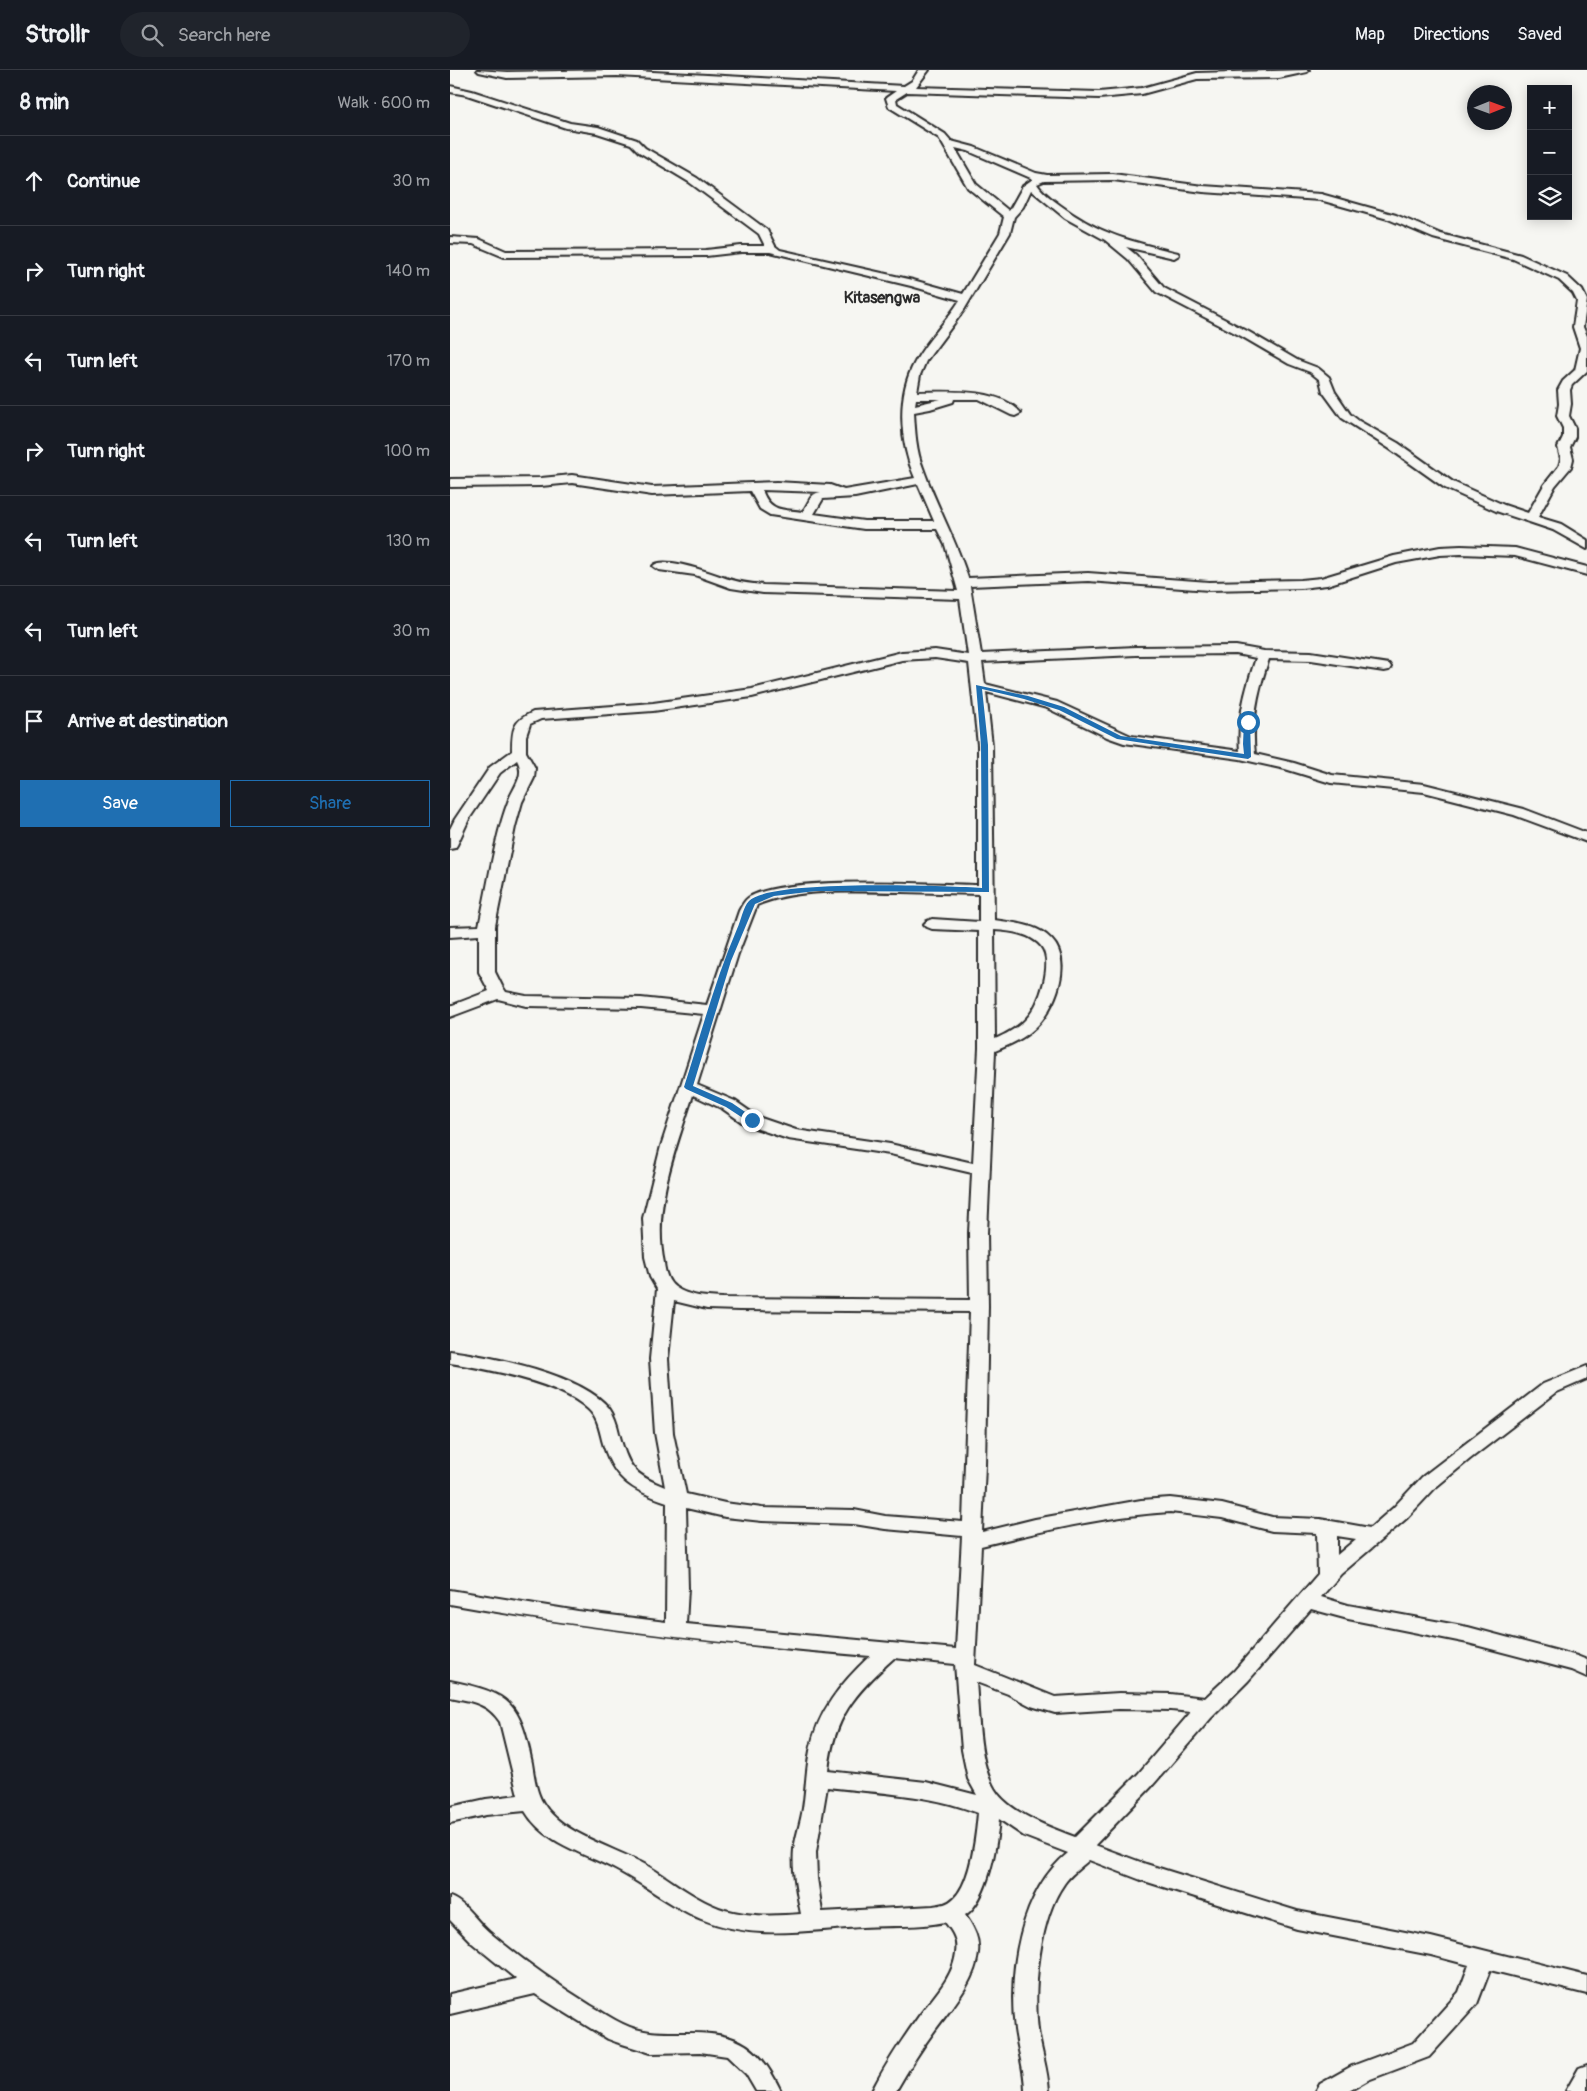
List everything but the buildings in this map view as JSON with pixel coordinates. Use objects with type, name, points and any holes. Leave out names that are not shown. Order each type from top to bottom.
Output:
[{"type":"street","points":[[482,70],[507,74],[552,71],[617,73],[904,89],[1099,95],[1142,91],[1197,76],[1279,74],[1304,70]]},
{"type":"street","points":[[924,70],[918,79],[891,98],[892,104],[936,131],[948,143],[973,188],[1009,216]]},
{"type":"street","points":[[450,89],[469,93],[562,124],[598,130],[634,142],[642,150],[693,180],[763,232],[772,249]]},
{"type":"street","points":[[948,143],[970,149],[1034,176],[1047,178],[1113,177],[1213,190],[1321,197],[1392,217],[1437,236],[1525,260],[1564,278],[1578,292],[1582,301],[1578,327],[1586,348],[1582,359],[1581,371],[1567,384],[1564,390],[1565,404],[1563,416],[1569,428],[1569,437],[1564,448],[1567,459],[1565,467],[1550,485],[1531,518]]},
{"type":"street","points":[[450,1689],[480,1695],[493,1701],[503,1710],[510,1721],[514,1734],[531,1802],[540,1817],[578,1843],[624,1863],[690,1905],[709,1913],[741,1922],[773,1923],[928,1915],[950,1912],[962,1906],[974,1886],[984,1844],[989,1804],[979,1779],[972,1750],[966,1663],[976,1465],[979,1306],[978,1233],[987,1048],[985,745],[964,588],[951,545],[916,467],[912,449],[910,402],[914,375],[921,361],[966,298],[1005,233],[1009,216],[1017,210],[1022,192],[1032,184],[1047,178]]},
{"type":"street","points":[[1032,184],[1038,193],[1070,218],[1110,240],[1132,257],[1160,290],[1293,362],[1320,374],[1329,392],[1346,416],[1359,426],[1394,446],[1449,485],[1500,508],[1557,527],[1587,545]]},
{"type":"street","points":[[450,240],[475,241],[504,254],[706,253],[745,249],[772,249],[913,283],[966,298]]},
{"type":"street","points":[[1110,240],[1174,254]]},
{"type":"street","points":[[910,402],[930,406],[960,395],[988,398],[1015,413]]},
{"type":"street","points":[[450,483],[541,482],[572,479],[652,491],[754,486],[830,489],[842,494]]},
{"type":"street","points":[[805,516],[812,509],[813,502],[819,496],[842,494],[922,480]]},
{"type":"street","points":[[754,486],[764,508],[770,511],[886,526],[941,524]]},
{"type":"street","points":[[659,566],[697,572],[731,584],[763,589],[964,588],[1088,577],[1209,586],[1301,584],[1322,582],[1394,560],[1440,551],[1462,550],[1515,552],[1587,571]]},
{"type":"street","points":[[713,1010],[641,1003],[526,1001],[511,998],[499,993],[494,988],[487,972],[487,930],[508,827],[515,802],[527,778],[528,768],[519,752],[522,725],[526,721],[538,715],[653,707],[752,693],[886,659],[909,655],[934,654],[975,659],[1172,650],[1236,650],[1264,655],[1304,655],[1384,667]]},
{"type":"street","points":[[1248,757],[1246,734],[1250,701],[1264,655]]},
{"type":"street","points":[[978,687],[1026,697],[1061,708],[1119,738],[1248,757],[1289,766],[1320,777],[1424,788],[1519,812],[1587,838]]},
{"type":"street","points":[[450,845],[462,819],[496,770],[519,752]]},
{"type":"street","points":[[676,1630],[678,1588],[677,1497],[664,1433],[659,1359],[666,1289],[656,1266],[652,1244],[652,1218],[672,1135],[727,961],[743,921],[752,902],[762,897],[816,889],[936,888],[986,890]]},
{"type":"street","points":[[932,924],[986,925],[1024,929],[1038,936],[1053,951],[1055,961],[1053,975],[1039,1014],[1032,1022],[1012,1037],[987,1048]]},
{"type":"street","points":[[450,932],[487,930]]},
{"type":"street","points":[[450,1012],[499,993]]},
{"type":"street","points":[[688,1087],[729,1105],[752,1120],[794,1135],[890,1149],[981,1170]]},
{"type":"street","points":[[666,1289],[688,1300],[728,1303],[894,1308],[979,1306]]},
{"type":"street","points":[[450,1357],[488,1363],[583,1394],[595,1403],[603,1414],[618,1463],[627,1474],[638,1482],[677,1497],[726,1510],[782,1516],[850,1517],[888,1523],[926,1524],[972,1536],[1141,1507],[1170,1505],[1222,1511],[1272,1524],[1326,1527],[1372,1536]]},
{"type":"street","points":[[1037,2091],[1027,2030],[1025,2003],[1029,1960],[1043,1900],[1056,1878],[1210,1706],[1241,1676],[1328,1576],[1400,1512],[1429,1482],[1508,1418],[1550,1388],[1587,1372]]},
{"type":"street","points":[[1326,1527],[1328,1576]]},
{"type":"street","points":[[450,1597],[491,1605],[754,1640],[889,1651],[966,1663],[1038,1700],[1055,1705],[1118,1701],[1171,1702],[1210,1706]]},
{"type":"street","points":[[1307,1601],[1348,1612],[1468,1635],[1577,1664],[1587,1669]]},
{"type":"street","points":[[813,1921],[806,1876],[805,1851],[814,1806],[824,1734],[835,1711],[867,1672],[889,1651]]},
{"type":"street","points":[[817,1778],[888,1784],[989,1804],[996,1806],[1032,1830],[1082,1849],[1141,1871],[1297,1920],[1431,1946],[1587,1985]]},
{"type":"street","points":[[450,1815],[486,1807],[531,1802]]},
{"type":"street","points":[[450,1906],[480,1937],[538,1984],[616,2032],[637,2040],[669,2044],[700,2042],[720,2044],[734,2048],[754,2067],[769,2091]]},
{"type":"street","points":[[884,2091],[920,2032],[954,1987],[967,1958],[967,1941],[962,1927],[950,1912]]},
{"type":"street","points":[[1328,2091],[1360,2073],[1421,2050],[1469,1996],[1482,1959]]},
{"type":"street","points":[[450,2004],[538,1984]]},
{"type":"street","points":[[1578,2091],[1587,2075]]},
{"type":"district","name":"Kitasengwa","points":[[882,297]]},
{"type":"route","points":[[752,1120],[729,1105],[688,1087],[719,992],[727,961],[752,902],[774,894],[816,889],[936,888],[986,890],[985,745],[978,687],[1026,697],[1061,708],[1119,738],[1248,757],[1246,734],[1248,722]]}]
